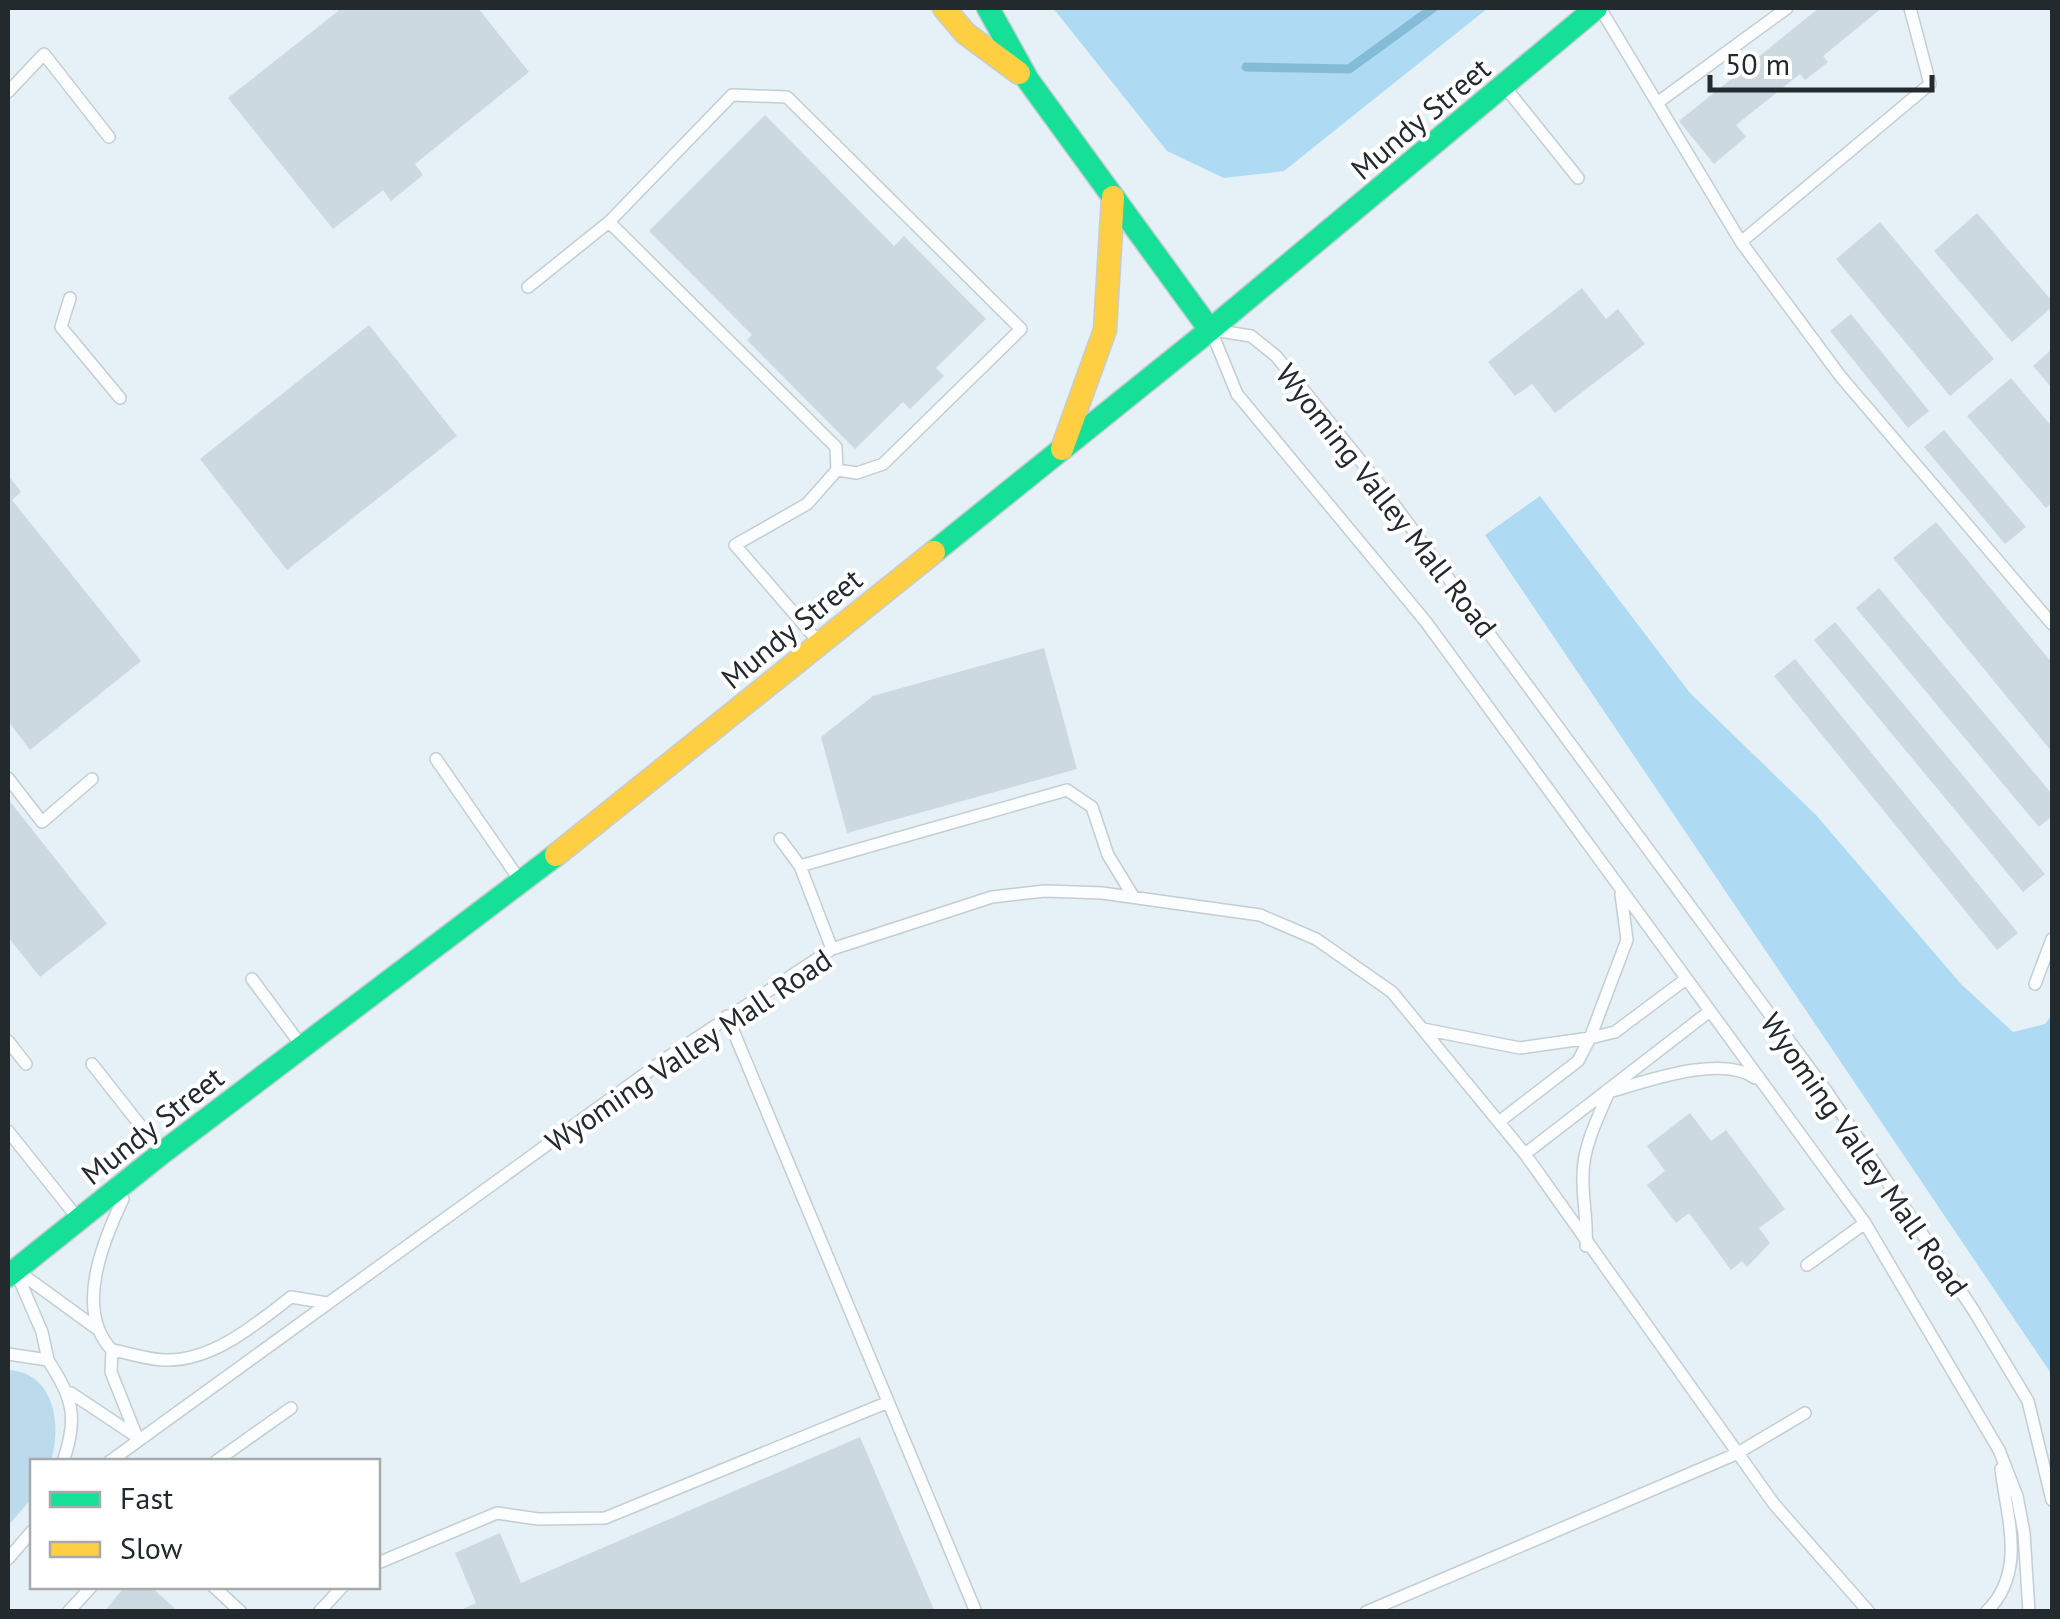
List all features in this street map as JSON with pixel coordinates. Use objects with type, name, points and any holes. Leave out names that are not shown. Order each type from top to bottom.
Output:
[{"type":"main road","points":[[944,8],[965,33],[1028,80]]},
{"type":"main road","points":[[988,8],[1028,80],[1210,330]]},
{"type":"main road","name":"Mundy Street","points":[[11,1273],[162,1153],[522,882],[1210,330],[1598,8]]},
{"type":"main road","points":[[1062,449],[1105,330],[1113,197]]},
{"type":"lane","points":[[1598,8],[1741,242],[1841,377],[2052,624]]},
{"type":"lane","points":[[1657,103],[1787,8]]},
{"type":"lane","points":[[1741,242],[1930,84],[1910,8]]},
{"type":"lane","points":[[8,92],[44,54],[109,137]]},
{"type":"lane","points":[[1505,87],[1578,178]]},
{"type":"lane","points":[[528,287],[609,222],[732,95],[787,97],[1021,329],[883,464],[857,473],[837,470]]},
{"type":"lane","points":[[609,222],[836,447],[837,470],[807,504],[735,545],[820,643]]},
{"type":"lane","points":[[70,298],[61,327],[120,398]]},
{"type":"lane","name":"Wyoming Valley Mall Road","points":[[1210,330],[1237,394],[1426,622],[1866,1224],[1999,1450]]},
{"type":"lane","name":"Wyoming Valley Mall Road","points":[[1210,330],[1251,336],[1276,356],[1520,670],[1827,1092],[1974,1312],[2028,1401],[2052,1500]]},
{"type":"lane","points":[[436,759],[522,882]]},
{"type":"lane","points":[[8,778],[42,822],[92,779]]},
{"type":"lane","points":[[800,866],[1066,790],[1092,807],[1108,854],[1133,896]]},
{"type":"lane","points":[[780,839],[800,866],[832,949]]},
{"type":"lane","points":[[1500,1122],[1578,1061],[1590,1038],[1626,940],[1625,904],[1611,872]]},
{"type":"lane","name":"Wyoming Valley Mall Road","points":[[112,1459],[137,1437],[178,1414],[727,1016],[832,949],[992,897],[1045,890],[1133,896],[1193,908],[1224,907],[1300,930],[1392,992],[1525,1154],[1586,1246],[1774,1504],[1870,1610]]},
{"type":"lane","points":[[2035,984],[2052,939]]},
{"type":"lane","points":[[252,979],[304,1048]]},
{"type":"lane","points":[[1422,1028],[1520,1048],[1590,1038],[1615,1032],[1686,979]]},
{"type":"lane","points":[[1525,1154],[1710,1012]]},
{"type":"lane","points":[[727,1016],[976,1612]]},
{"type":"lane","points":[[8,1041],[26,1064]]},
{"type":"lane","points":[[92,1064],[162,1153]]},
{"type":"lane","points":[[1609,1092],[1670,1075],[1728,1067],[1752,1075],[1777,1102]]},
{"type":"lane","points":[[1586,1246],[1588,1213],[1582,1174],[1595,1123],[1609,1092]]},
{"type":"lane","points":[[8,1132],[79,1219]]},
{"type":"lane","points":[[96,1328],[96,1266],[133,1177]]},
{"type":"lane","points":[[1807,1265],[1866,1224]]},
{"type":"lane","points":[[11,1273],[96,1328],[112,1350],[110,1372],[137,1437]]},
{"type":"lane","points":[[11,1273],[42,1332],[48,1360],[70,1393],[137,1437]]},
{"type":"lane","points":[[112,1350],[153,1359],[186,1359],[224,1344],[292,1298],[327,1303]]},
{"type":"lane","points":[[8,1354],[48,1360]]},
{"type":"lane","points":[[64,1459],[70,1439],[70,1393]]},
{"type":"lane","points":[[380,1563],[497,1513],[538,1519],[605,1518],[886,1403]]},
{"type":"lane","points":[[219,1459],[291,1408]]},
{"type":"lane","points":[[1366,1612],[1736,1454],[1805,1413]]},
{"type":"lane","points":[[1986,1612],[2000,1598],[2011,1571],[2013,1548],[1999,1450]]},
{"type":"lane","points":[[1999,1450],[2017,1496],[2024,1534],[2029,1612]]},
{"type":"lane","points":[[8,1559],[13,1544]]},
{"type":"lane","points":[[68,1612],[89,1589]]},
{"type":"lane","points":[[216,1589],[241,1612]]},
{"type":"lane","points":[[320,1612],[340,1589]]},
{"type":"shaded area","points":[[1053,8],[1488,8],[1284,171],[1224,178],[1167,151]]},
{"type":"shaded area","points":[[1540,496],[1690,693],[1816,815],[1961,984],[2013,1032],[2045,1024],[2052,1015],[2052,1375],[1485,535]]},
{"type":"shaded area","points":[[8,1370],[24,1373],[45,1390],[56,1432],[51,1459],[30,1459],[30,1500],[8,1526]]},
{"type":"building","points":[[342,8],[478,8],[529,72],[415,164],[423,175],[391,201],[383,190],[333,229],[228,98]]},
{"type":"building","points":[[1819,8],[1882,8],[1823,56],[1828,62],[1805,80],[1800,74],[1736,125],[1746,137],[1714,164],[1679,121]]},
{"type":"building","points":[[765,115],[894,246],[904,236],[986,319],[936,368],[944,376],[910,409],[903,402],[855,449],[747,340],[752,335],[649,231]]},
{"type":"building","points":[[1977,213],[2052,301],[2052,307],[2012,342],[1934,251]]},
{"type":"building","points":[[1880,222],[1994,359],[1950,396],[1836,259]]},
{"type":"building","points":[[1582,288],[1606,319],[1618,309],[1645,344],[1555,413],[1532,384],[1515,396],[1488,362]]},
{"type":"building","points":[[1851,314],[1929,411],[1908,428],[1830,331]]},
{"type":"building","points":[[369,325],[457,436],[287,570],[200,459]]},
{"type":"building","points":[[2052,349],[2052,388],[2033,366]]},
{"type":"building","points":[[2011,378],[2052,427],[2052,502],[2046,508],[1967,416]]},
{"type":"building","points":[[1944,430],[2026,527],[2005,544],[1924,447]]},
{"type":"building","points":[[8,475],[21,492],[12,500],[141,661],[30,750],[8,721]]},
{"type":"building","points":[[1936,522],[2052,663],[2052,752],[1893,558]]},
{"type":"building","points":[[1879,588],[2052,794],[2052,816],[2039,827],[1856,608]]},
{"type":"building","points":[[1835,622],[2045,874],[2023,892],[1814,640]]},
{"type":"building","points":[[1044,648],[1077,769],[847,833],[821,737],[873,696]]},
{"type":"building","points":[[1795,659],[2018,933],[1997,950],[1774,676]]},
{"type":"building","points":[[8,799],[107,924],[40,977],[8,937]]},
{"type":"building","points":[[1690,1113],[1711,1141],[1726,1130],[1785,1209],[1759,1228],[1770,1243],[1747,1267],[1742,1261],[1731,1270],[1689,1213],[1676,1223],[1647,1185],[1665,1171],[1647,1146]]},
{"type":"building","points":[[860,1437],[935,1612],[456,1612],[476,1603],[455,1553],[500,1533],[521,1583]]},
{"type":"building","points":[[123,1589],[153,1589],[179,1612],[104,1612]]},
{"type":"waterway","points":[[1246,67],[1349,69],[1433,8]]},
{"type":"traffic: fast","points":[[988,8],[1028,80],[1210,330]]},
{"type":"traffic: fast","points":[[934,552],[1210,330],[1596,8]]},
{"type":"traffic: fast","points":[[8,1276],[162,1153],[556,855]]},
{"type":"traffic: slow","points":[[944,8],[965,33],[1019,73]]},
{"type":"traffic: slow","points":[[1062,449],[1105,330],[1113,197]]},
{"type":"traffic: slow","points":[[556,855],[934,552]]}]
